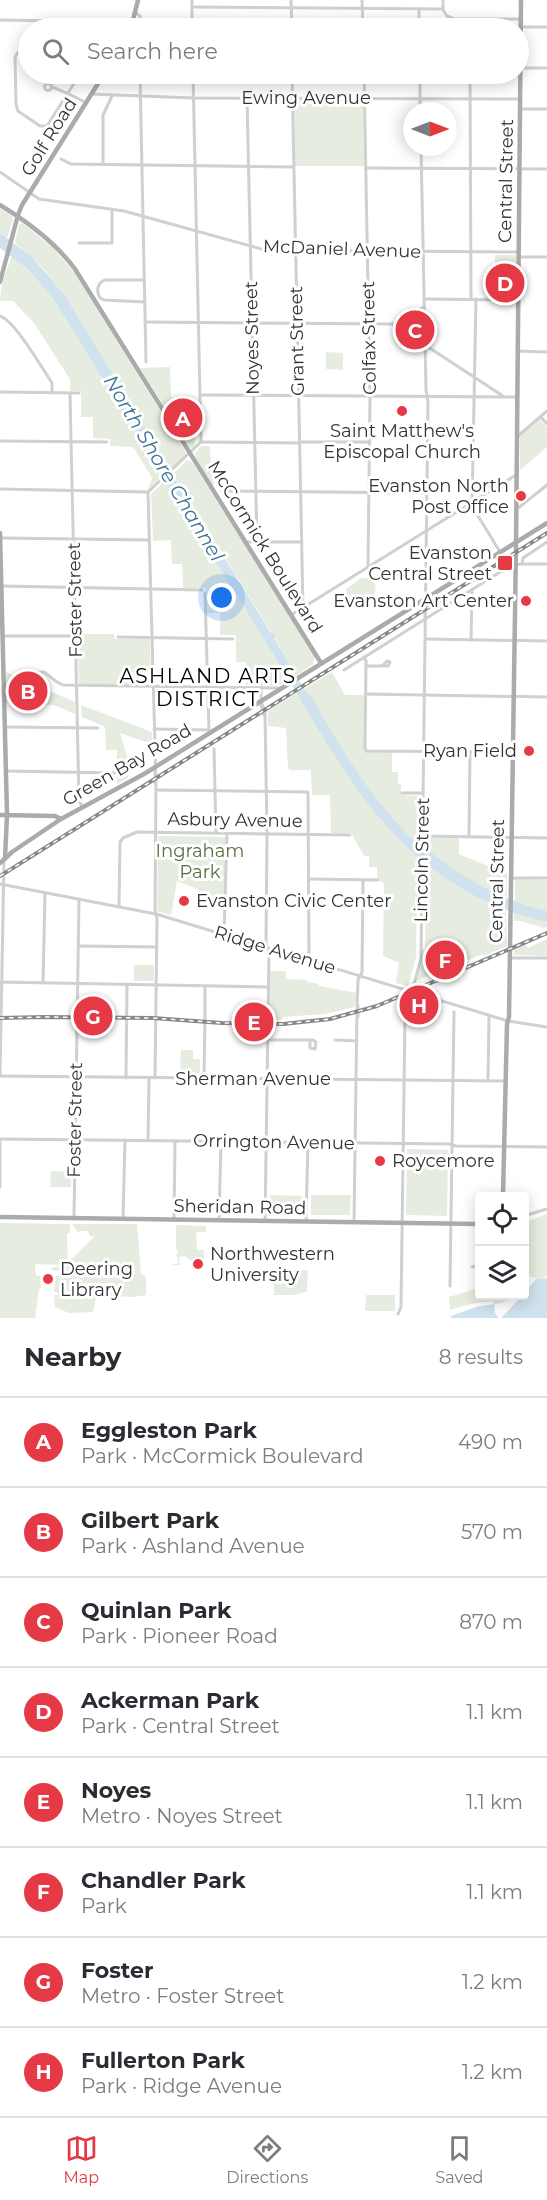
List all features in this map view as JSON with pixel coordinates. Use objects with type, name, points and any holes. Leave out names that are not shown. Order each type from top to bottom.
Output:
[{"type":"main road","points":[[134,18],[138,0]]},
{"type":"main road","name":"Central Street","points":[[521,0],[521,18]]},
{"type":"main road","name":"Golf Road","points":[[0,281],[22,205],[98,84]]},
{"type":"main road","name":"Central Street","points":[[503,1192],[511,896],[520,84]]},
{"type":"main road","points":[[2,206],[14,208],[22,205]]},
{"type":"main road","name":"McCormick Boulevard","points":[[2,206],[18,215],[55,246],[75,269],[321,663]]},
{"type":"main road","name":"Green Bay Road","points":[[2,861],[61,819],[155,767],[209,731],[547,523]]},
{"type":"main road","points":[[0,533],[3,636],[2,706],[5,727],[3,758],[6,771],[7,815],[7,847],[2,861]]},
{"type":"main road","points":[[0,815],[56,816],[61,819]]},
{"type":"main road","name":"Sheridan Road","points":[[0,1217],[475,1224]]},
{"type":"street","points":[[192,0],[192,18]]},
{"type":"street","points":[[291,0],[292,18]]},
{"type":"street","points":[[362,0],[363,18]]},
{"type":"street","points":[[443,0],[443,9],[450,18]]},
{"type":"street","points":[[192,7],[443,9]]},
{"type":"street","points":[[419,10],[419,18]]},
{"type":"street","points":[[136,14],[140,18]]},
{"type":"street","points":[[0,20],[18,20]]},
{"type":"street","points":[[529,27],[547,27]]},
{"type":"street","points":[[18,53],[15,57],[16,106],[19,112],[40,126],[45,127],[74,84]]},
{"type":"street","points":[[529,68],[547,68]]},
{"type":"street","points":[[140,84],[146,362]]},
{"type":"street","points":[[0,489],[148,492],[201,442],[193,84]]},
{"type":"street","name":"Grant Street","points":[[292,84],[303,608]]},
{"type":"street","name":"Colfax Street","points":[[364,84],[370,396],[368,566]]},
{"type":"street","points":[[420,84],[420,99]]},
{"type":"street","points":[[470,84],[471,252],[475,378],[472,506],[500,552]]},
{"type":"street","points":[[52,87],[74,95],[86,103]]},
{"type":"street","name":"Ewing Avenue","points":[[91,94],[193,98],[520,99]]},
{"type":"street","points":[[104,164],[103,115],[112,96]]},
{"type":"street","name":"Noyes Street","points":[[247,98],[257,542]]},
{"type":"street","points":[[520,109],[547,109]]},
{"type":"street","name":"Lincoln Street","points":[[398,1314],[401,1307],[405,1011],[421,959],[427,397],[421,156]]},
{"type":"street","points":[[61,159],[71,164],[293,167]]},
{"type":"street","points":[[366,168],[547,169]]},
{"type":"street","name":"McDaniel Avenue","points":[[0,172],[39,199],[112,208],[267,250],[471,252],[547,258]]},
{"type":"street","points":[[79,243],[112,243],[112,208]]},
{"type":"street","points":[[144,280],[105,280],[99,284],[97,291],[98,296],[104,300],[145,302]]},
{"type":"street","points":[[424,298],[518,300]]},
{"type":"street","points":[[145,322],[393,324],[424,307]]},
{"type":"street","points":[[0,316],[5,318],[17,332],[46,374],[52,383],[52,393]]},
{"type":"street","points":[[393,324],[503,396]]},
{"type":"street","points":[[517,351],[547,352]]},
{"type":"street","points":[[0,392],[79,393]]},
{"type":"street","name":"Foster Street","points":[[70,393],[79,772],[82,807]]},
{"type":"street","points":[[200,395],[517,396]]},
{"type":"street","points":[[516,437],[547,411]]},
{"type":"street","points":[[541,417],[547,424]]},
{"type":"street","points":[[0,441],[107,442]]},
{"type":"street","points":[[201,442],[370,442]]},
{"type":"street","points":[[291,615],[516,475]]},
{"type":"street","points":[[516,510],[547,485]]},
{"type":"street","points":[[222,491],[427,493]]},
{"type":"street","points":[[148,492],[157,841],[155,1078]]},
{"type":"street","points":[[0,538],[149,540]]},
{"type":"street","points":[[244,542],[302,542]]},
{"type":"street","points":[[522,564],[523,558],[547,542]]},
{"type":"street","points":[[344,670],[508,567],[522,564],[547,564]]},
{"type":"street","points":[[1,586],[203,591],[209,731],[154,729]]},
{"type":"street","points":[[471,640],[472,590]]},
{"type":"street","points":[[3,636],[76,636]]},
{"type":"street","points":[[118,637],[233,639]]},
{"type":"street","points":[[425,639],[547,640]]},
{"type":"street","points":[[364,657],[366,666],[365,750],[513,752]]},
{"type":"street","points":[[366,666],[382,666]]},
{"type":"street","points":[[35,674],[44,672],[61,684],[77,685],[284,686]]},
{"type":"street","points":[[261,687],[264,716],[268,947],[265,1221]]},
{"type":"street","points":[[365,694],[547,697]]},
{"type":"street","points":[[5,727],[98,728]]},
{"type":"street","points":[[214,749],[216,833]]},
{"type":"street","points":[[469,837],[470,752]]},
{"type":"street","points":[[6,771],[115,774]]},
{"type":"street","points":[[156,790],[308,792],[309,960]]},
{"type":"street","points":[[402,793],[423,793]]},
{"type":"street","name":"Asbury Avenue","points":[[119,907],[121,840],[137,832],[351,835]]},
{"type":"street","points":[[224,934],[227,833]]},
{"type":"street","points":[[423,836],[547,838]]},
{"type":"street","points":[[0,1076],[2,861]]},
{"type":"street","points":[[511,878],[547,878]]},
{"type":"street","points":[[309,879],[378,880]]},
{"type":"street","points":[[354,1222],[363,880]]},
{"type":"street","name":"Ridge Avenue","points":[[2,884],[156,914],[508,1021],[547,1027]]},
{"type":"street","points":[[43,983],[45,893]]},
{"type":"street","name":"Foster Street","points":[[74,1218],[79,899]]},
{"type":"street","points":[[79,946],[157,947]]},
{"type":"street","points":[[510,958],[547,958]]},
{"type":"street","points":[[1,982],[268,987]]},
{"type":"street","points":[[126,1078],[127,984]]},
{"type":"street","points":[[204,1078],[205,986]]},
{"type":"street","points":[[450,1286],[454,1012]]},
{"type":"street","points":[[488,1081],[489,1015]]},
{"type":"street","points":[[267,1040],[310,1041]]},
{"type":"street","points":[[335,1040],[357,1041]]},
{"type":"street","name":"Sherman Avenue","points":[[0,1076],[506,1081]]},
{"type":"street","points":[[148,1140],[149,1078]]},
{"type":"street","points":[[0,1139],[0,1187]]},
{"type":"street","name":"Orrington Avenue","points":[[0,1139],[403,1143],[547,1147]]},
{"type":"street","points":[[123,1219],[125,1140]]},
{"type":"street","points":[[174,1220],[175,1141]]},
{"type":"street","points":[[219,1220],[221,1141]]},
{"type":"street","points":[[306,1221],[308,1142]]},
{"type":"street","points":[[529,1215],[547,1209]]},
{"type":"green space","points":[[294,100],[363,100],[364,166],[295,166]]},
{"type":"green space","points":[[0,209],[11,215],[13,219],[7,238],[0,233]]},
{"type":"green space","points":[[22,223],[53,248],[75,273],[186,453],[186,456],[169,470],[64,294],[40,265],[15,243],[19,225]]},
{"type":"green space","points":[[495,255],[516,255],[515,296],[495,296]]},
{"type":"green space","points":[[12,256],[29,270],[54,300],[163,475],[149,489],[147,490],[152,480],[151,476],[133,447],[110,446],[110,439],[93,438],[93,417],[81,417],[81,391],[70,391],[70,379],[34,323],[13,301],[0,301],[2,283]]},
{"type":"green space","points":[[421,310],[423,336],[421,339],[396,324]]},
{"type":"green space","points":[[326,352],[343,353],[343,370],[326,369]]},
{"type":"green space","points":[[170,367],[171,397],[194,397],[195,446],[191,449],[140,368]]},
{"type":"green space","points":[[540,419],[547,428],[547,447],[520,470],[520,436]]},
{"type":"green space","points":[[201,446],[210,446],[211,468],[215,483],[212,485],[196,458],[195,453]]},
{"type":"green space","points":[[187,460],[192,462],[315,656],[313,664],[296,676],[173,474]]},
{"type":"green space","points":[[166,480],[289,680],[278,686],[246,685],[246,662],[236,662],[236,635],[220,635],[220,613],[206,613],[206,588],[183,588],[182,564],[172,564],[171,540],[153,541],[151,494]]},
{"type":"green space","points":[[361,578],[374,582],[375,592],[368,603],[354,607],[347,600],[346,589]]},
{"type":"green space","points":[[77,634],[114,634],[115,639],[150,639],[151,684],[79,684]]},
{"type":"green space","points":[[6,672],[75,702],[75,714],[54,705],[7,703]]},
{"type":"green space","points":[[332,672],[345,695],[364,695],[364,751],[392,752],[392,772],[398,772],[401,795],[421,796],[421,837],[459,838],[459,854],[507,874],[506,916],[504,918],[506,918],[507,946],[416,981],[423,950],[425,950],[426,894],[417,892],[416,957],[408,986],[396,983],[399,963],[383,956],[384,884],[377,878],[377,867],[369,867],[369,856],[364,856],[351,833],[331,833],[330,795],[312,795],[311,770],[290,770],[288,768],[286,728],[268,726],[268,711]]},
{"type":"green space","points":[[81,705],[152,732],[152,744],[120,733],[128,759],[128,778],[117,784],[117,750],[106,750],[105,727],[82,717]]},
{"type":"green space","name":"Ingraham Park","points":[[158,836],[226,837],[224,908],[197,900],[200,890],[177,881],[171,915],[157,911]]},
{"type":"green space","points":[[515,879],[547,880],[547,911],[515,903]]},
{"type":"green space","points":[[514,911],[547,922],[547,927],[514,921]]},
{"type":"green space","points":[[547,939],[547,956],[514,955],[514,949],[525,944],[528,948]]},
{"type":"green space","points":[[134,965],[154,965],[154,981],[134,981]]},
{"type":"green space","points":[[270,971],[286,971],[286,979],[307,980],[319,986],[357,993],[355,1007],[324,1014],[270,1020]]},
{"type":"green space","points":[[413,996],[428,1000],[427,1023],[421,1023],[420,1015],[409,1016]]},
{"type":"green space","points":[[181,1050],[193,1050],[193,1059],[200,1059],[200,1073],[180,1073]]},
{"type":"green space","points":[[407,1149],[448,1150],[447,1216],[406,1215]]},
{"type":"green space","points":[[51,1171],[71,1172],[71,1187],[50,1187]]},
{"type":"green space","points":[[270,1195],[302,1196],[302,1214],[269,1214]]},
{"type":"green space","points":[[311,1195],[351,1195],[350,1215],[311,1215]]},
{"type":"green space","points":[[547,1214],[547,1276],[539,1279],[529,1276],[529,1221]]},
{"type":"green space","points":[[0,1223],[70,1224],[70,1233],[67,1233],[68,1263],[95,1236],[90,1236],[88,1231],[78,1233],[72,1224],[137,1224],[141,1274],[146,1277],[146,1295],[134,1297],[97,1295],[93,1312],[69,1313],[55,1307],[54,1295],[58,1295],[58,1292],[54,1292],[56,1276],[60,1276],[60,1271],[51,1270],[51,1268],[65,1265],[35,1264],[36,1275],[40,1276],[41,1288],[35,1318],[0,1318]]},
{"type":"green space","points":[[176,1225],[206,1226],[206,1232],[196,1232],[197,1250],[204,1250],[204,1264],[197,1264],[184,1256],[179,1257],[180,1265],[171,1265],[179,1263],[176,1255],[178,1254]]},
{"type":"green space","points":[[308,1270],[307,1292],[274,1295],[274,1282],[291,1280],[292,1271]]},
{"type":"green space","points":[[475,1289],[475,1300],[506,1300],[494,1304],[493,1301],[471,1304],[450,1310],[449,1297]]},
{"type":"green space","points":[[366,1295],[395,1295],[395,1311],[365,1311]]},
{"type":"water","name":"North Shore Channel","points":[[0,233],[32,257],[64,294],[271,633],[275,634],[274,638],[304,689],[312,697],[359,775],[387,812],[421,847],[485,888],[513,901],[547,911],[547,922],[500,908],[456,885],[423,861],[394,834],[368,804],[345,772],[54,300],[29,270],[0,248]]},
{"type":"water","points":[[547,1278],[547,1318],[501,1318],[518,1300],[529,1300],[529,1287],[536,1279]]},
{"type":"water","points":[[494,1304],[495,1313],[499,1318],[451,1318],[451,1316],[476,1307]]},
{"type":"railway","points":[[0,876],[547,533]]},
{"type":"railway","points":[[0,1018],[153,1018],[222,1023],[283,1024],[330,1019],[377,1006],[547,933]]},
{"type":"place","name":"Ackerman Park","points":[[505,283]]},
{"type":"place","name":"Quinlan Park","points":[[415,330]]},
{"type":"place","name":"Saint Matthew's Episcopal Church","points":[[402,411]]},
{"type":"place","name":"Eggleston Park","points":[[183,418]]},
{"type":"place","name":"Evanston North Post Office","points":[[521,496]]},
{"type":"place","name":"Evanston Central Street","points":[[505,563]]},
{"type":"place","name":"Evanston Art Center","points":[[526,601]]},
{"type":"place","name":"Gilbert Park","points":[[28,691]]},
{"type":"place","name":"Ryan Field","points":[[529,751]]},
{"type":"place","name":"Evanston Civic Center","points":[[184,901]]},
{"type":"place","name":"Chandler Park","points":[[445,960]]},
{"type":"place","name":"Fullerton Park","points":[[419,1005]]},
{"type":"place","name":"Foster","points":[[93,1016]]},
{"type":"place","name":"Noyes","points":[[254,1022]]},
{"type":"place","name":"Roycemore","points":[[380,1161]]},
{"type":"place","name":"Northwestern University","points":[[198,1264]]},
{"type":"place","name":"Deering Library","points":[[48,1279]]},
{"type":"district","name":"ASHLAND ARTS DISTRICT","points":[[208,688]]}]
